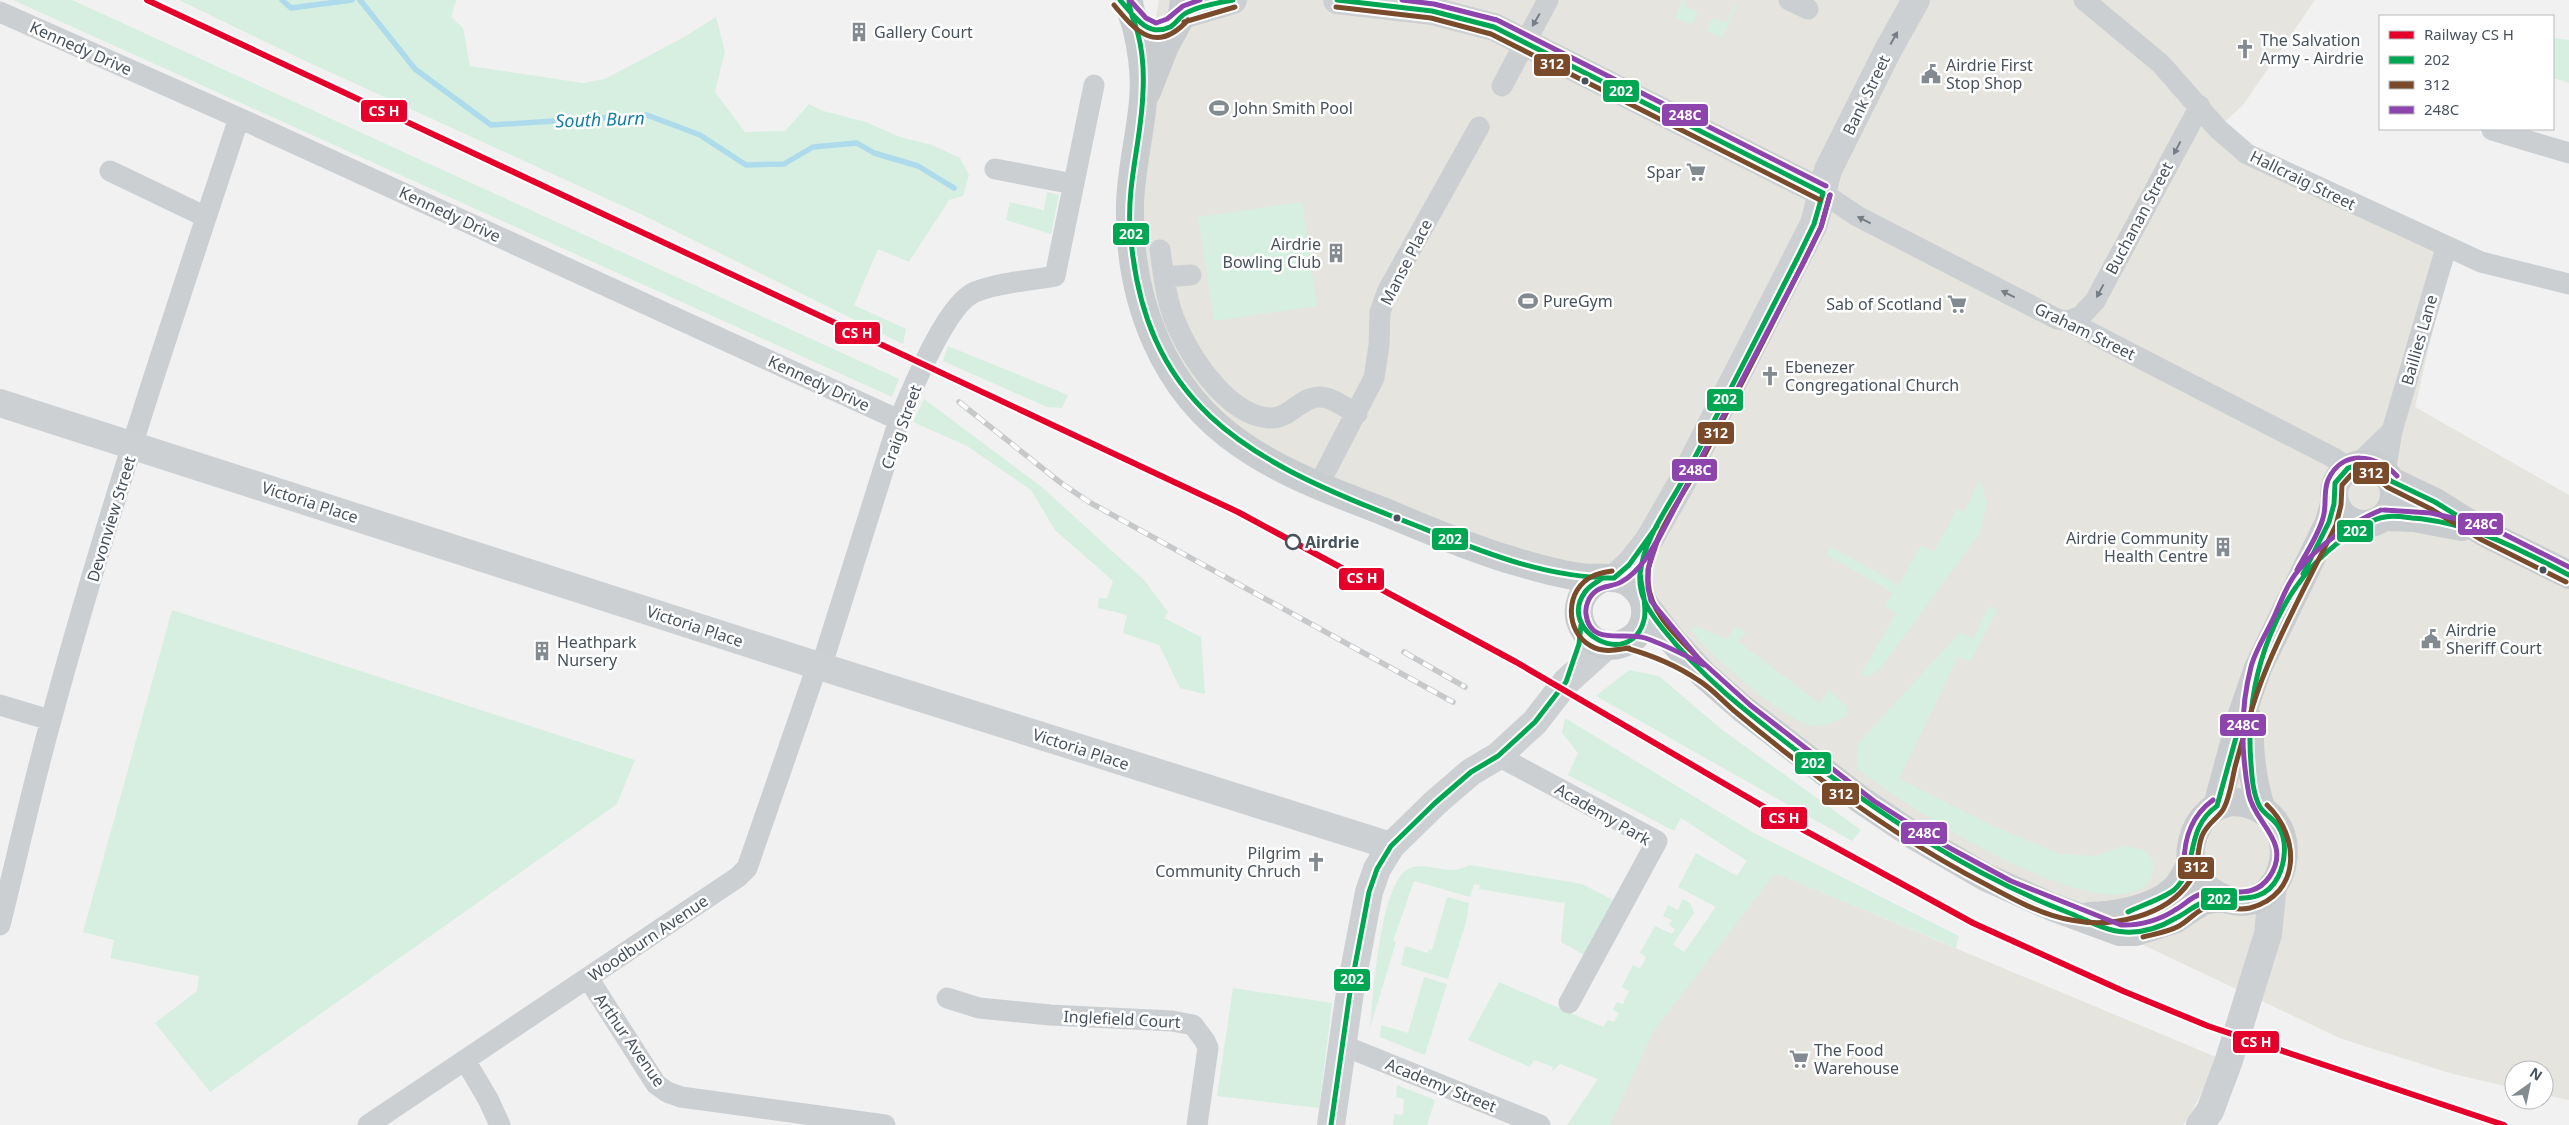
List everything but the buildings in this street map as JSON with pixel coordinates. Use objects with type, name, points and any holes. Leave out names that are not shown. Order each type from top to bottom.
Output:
[{"type":"main road","points":[[1128,8],[1152,30],[1161,30],[1181,12],[1233,0]]},
{"type":"main road","points":[[1337,0],[1451,14],[1494,27],[1823,193]]},
{"type":"main road","name":"Bank Street","points":[[1649,540],[1681,484],[1798,257],[1814,224],[1828,170],[1888,50],[1916,0]]},
{"type":"main road","points":[[1128,8],[1140,44],[1143,100],[1132,178],[1130,228],[1142,306],[1157,347],[1192,401],[1223,431],[1267,460],[1318,486],[1505,558],[1582,578],[1609,578],[1626,581],[1643,600],[1671,639],[1704,675],[1743,708],[1846,788],[1913,836],[2013,890],[2052,907],[2082,916],[2099,926],[2120,932],[2136,932],[2174,920],[2202,901],[2249,901],[2262,895],[2273,885]]},
{"type":"main road","points":[[1143,100],[1181,12]]},
{"type":"main road","name":"Victoria Place","points":[[0,403],[819,666],[1391,846]]},
{"type":"main road","points":[[2217,806],[2241,717],[2258,668],[2330,522],[2334,504],[2335,483],[2352,466],[2373,466],[2388,477],[2435,502],[2485,533],[2569,575]]},
{"type":"main road","points":[[2302,577],[2344,538],[2374,521],[2394,500],[2388,477]]},
{"type":"main road","points":[[2334,504],[2346,519],[2374,521],[2430,520],[2485,533]]},
{"type":"main road","points":[[1566,682],[1579,644],[1579,602],[1584,592],[1592,583],[1609,578],[1629,565],[1649,540]]},
{"type":"main road","points":[[1331,1125],[1342,1044],[1369,892],[1377,868],[1391,846],[1458,782],[1498,756],[1535,722],[1566,682],[1642,626],[1645,616],[1641,569],[1649,540]]},
{"type":"main road","points":[[1505,558],[1545,582],[1569,602],[1587,635],[1597,642],[1617,643],[1671,656],[1704,675]]},
{"type":"main road","points":[[2258,668],[2251,712],[2250,746],[2257,794],[2262,810]]},
{"type":"main road","points":[[2200,1125],[2210,1111],[2249,1000],[2268,934],[2273,885],[2283,864],[2284,840],[2275,822],[2262,810],[2241,802],[2230,802],[2217,806],[2210,811],[2197,828],[2190,854],[2191,864],[2202,884],[2229,900],[2247,914],[2257,936],[2260,960]]},
{"type":"main road","points":[[2082,916],[2120,914],[2165,896],[2174,890],[2191,864]]},
{"type":"street","points":[[1502,86],[1548,0]]},
{"type":"street","points":[[1789,0],[1808,8]]},
{"type":"street","name":"Hallcraig Street","points":[[2084,0],[2148,52],[2200,106],[2218,129],[2247,154],[2446,248],[2481,262],[2569,284]]},
{"type":"street","name":"Kennedy Drive","points":[[0,12],[239,118],[899,420]]},
{"type":"street","name":"Craig Street","points":[[819,666],[863,539],[899,420],[937,340],[955,308],[974,292],[1055,276],[1094,85]]},
{"type":"street","name":"Buchanan Street","points":[[2068,321],[2081,316],[2095,301],[2200,106]]},
{"type":"street","name":"Devonview Street","points":[[0,924],[50,720],[133,445],[239,118]]},
{"type":"street","name":"Manse Place","points":[[1318,486],[1357,414],[1377,367],[1380,312],[1388,290],[1479,127]]},
{"type":"street","points":[[2492,130],[2569,153]]},
{"type":"street","points":[[994,170],[1073,184]]},
{"type":"street","points":[[110,171],[206,217]]},
{"type":"street","name":"Graham Street","points":[[1823,193],[1857,216],[2352,466]]},
{"type":"street","name":"Baillies Lane","points":[[2388,477],[2392,431],[2446,248]]},
{"type":"street","points":[[1160,250],[1171,310],[1182,338],[1210,378],[1227,397],[1252,414],[1269,418],[1284,416],[1300,402],[1326,398],[1357,414]]},
{"type":"street","points":[[1164,277],[1192,275]]},
{"type":"street","name":"Baillies Lane","points":[[2352,466],[2392,431]]},
{"type":"street","name":"Woodburn Avenue","points":[[368,1125],[738,877],[747,868],[814,675],[819,666]]},
{"type":"street","points":[[0,705],[50,720]]},
{"type":"street","name":"Academy Park","points":[[1498,756],[1656,841],[1569,1003]]},
{"type":"street","name":"Arthur Avenue","points":[[588,978],[656,1084],[667,1092],[680,1097],[885,1125]]},
{"type":"street","name":"Inglefield Court","points":[[946,998],[988,1009],[1050,1016],[1172,1021],[1193,1025],[1205,1040],[1208,1048],[1198,1125]]},
{"type":"street","name":"Academy Street","points":[[1342,1044],[1540,1125]]},
{"type":"street","points":[[465,1060],[488,1099],[500,1125]]},
{"type":"shaded area","points":[[1159,0],[2315,0],[2243,105],[2218,128],[2450,256],[2415,407],[2569,495],[2569,1100],[2554,1097],[2554,1060],[2504,1060],[2504,1086],[2453,1074],[2342,1039],[2082,916],[1985,877],[1743,709],[1641,595],[1364,504],[1205,413],[1142,306],[1142,106]]},
{"type":"shaded area","points":[[1747,861],[2216,1057],[2204,1088],[2189,1117],[2183,1125],[1568,1125]]},
{"type":"green space","points":[[13,0],[72,0],[899,379],[892,397]]},
{"type":"green space","points":[[179,0],[456,0],[451,17],[463,28],[470,66],[583,83],[605,79],[686,36],[716,17],[725,51],[715,92],[745,132],[785,131],[809,104],[823,111],[866,122],[900,137],[932,145],[960,158],[969,175],[963,196],[949,200],[909,262],[878,249],[854,305],[906,329],[903,344],[649,218],[299,58]]},
{"type":"green space","points":[[1682,0],[1686,0],[1684,6],[1698,12],[1692,25],[1675,17]]},
{"type":"green space","points":[[1735,4],[1737,5],[1723,38],[1707,31],[1712,18],[1726,23]]},
{"type":"green space","points":[[2554,38],[2569,40],[2569,83],[2554,78]]},
{"type":"green space","points":[[1047,192],[1059,195],[1051,234],[1006,220],[1010,202],[1044,210]]},
{"type":"green space","points":[[1302,202],[1317,306],[1214,321],[1198,217]]},
{"type":"green space","points":[[948,346],[1068,395],[1062,408],[1047,407],[943,361]]},
{"type":"green space","points":[[924,399],[1043,488],[1145,581],[1168,612],[1164,618],[1201,637],[1205,694],[1180,688],[1159,645],[1123,633],[1127,615],[1098,608],[1099,598],[1107,598],[1113,581],[1055,530],[1031,490],[967,446],[913,422]]},
{"type":"green space","points":[[1980,480],[1987,503],[1979,534],[1880,669],[1867,677],[1861,674],[1896,614],[1885,606],[1893,593],[1827,555],[1831,547],[1899,585],[1921,545],[1934,552],[1957,509],[1964,512]]},
{"type":"green space","points":[[1989,606],[1997,610],[1970,662],[1958,657],[1899,779],[1991,825],[2060,854],[2094,856],[2124,846],[2145,850],[2154,863],[2150,879],[2144,887],[2118,895],[2082,890],[2041,876],[1997,856],[1954,832],[1914,808],[1857,768],[1858,743],[1961,632],[1973,639]]},
{"type":"green space","points":[[172,610],[635,760],[617,804],[210,1092],[155,1023],[197,991],[199,976],[110,958],[114,940],[83,932]]},
{"type":"green space","points":[[1735,626],[1746,632],[1738,641],[1819,703],[1829,690],[1847,707],[1846,716],[1822,725],[1813,726],[1802,723],[1786,714],[1748,685],[1712,653],[1691,629],[1698,627],[1727,639]]},
{"type":"green space","points":[[1629,670],[1659,676],[1721,729],[1861,830],[1852,841],[1596,696]]},
{"type":"green space","points":[[1565,718],[1754,833],[1959,936],[1956,948],[1775,873],[1653,1032],[1610,1125],[1567,1125],[1598,1079],[1560,1064],[1551,1072],[1553,1067],[1534,1060],[1530,1067],[1468,1040],[1499,982],[1603,1027],[1608,1020],[1614,1022],[1619,1013],[1613,1010],[1617,1002],[1623,1004],[1629,991],[1622,987],[1633,965],[1640,969],[1646,957],[1640,953],[1655,926],[1672,934],[1675,929],[1669,925],[1672,920],[1663,916],[1668,905],[1678,910],[1683,899],[1691,904],[1694,913],[1673,944],[1684,952],[1716,907],[1678,887],[1696,853],[1737,876],[1747,861],[1681,818],[1674,831],[1568,775],[1578,753],[1562,733]]},
{"type":"green space","points":[[1470,865],[1582,884],[1613,900],[1584,955],[1561,942],[1565,901],[1562,903],[1479,889],[1480,885],[1474,884],[1470,897],[1414,881],[1393,941],[1396,942],[1370,1028],[1376,967],[1385,915],[1392,893],[1400,877],[1410,868],[1415,867],[1455,870]]},
{"type":"green space","points":[[1447,897],[1469,903],[1466,922],[1448,979],[1401,965],[1405,946],[1428,953],[1429,949],[1432,950]]},
{"type":"green space","points":[[1424,977],[1447,984],[1425,1055],[1380,1037],[1381,1025],[1408,1033]]},
{"type":"green space","points":[[1233,988],[1332,1003],[1319,1108],[1217,1096]]},
{"type":"green space","points":[[1397,1085],[1435,1100],[1427,1125],[1393,1125],[1394,1114],[1403,1115],[1404,1099],[1396,1097]]},
{"type":"waterway","name":"South Burn","points":[[282,0],[291,8],[352,0]]},
{"type":"waterway","name":"South Burn","points":[[360,0],[415,69],[491,125],[647,115],[700,135],[746,165],[784,164],[813,147],[857,143],[874,153],[918,166],[954,188]]},
{"type":"railway","points":[[959,402],[1061,483],[1089,502],[1453,702]]},
{"type":"railway","points":[[1404,652],[1465,687]]},
{"type":"transit line","points":[[147,0],[1238,512],[1516,662],[1802,829],[1973,923],[2123,991],[2208,1026],[2504,1125]]},
{"type":"transit line","name":"202","points":[[1120,0],[1135,18],[1154,30],[1170,27],[1185,13],[1210,4],[1233,0]]},
{"type":"transit line","name":"202","points":[[1129,0],[1140,41],[1143,70],[1142,108],[1130,211],[1130,228],[1139,289],[1155,339],[1179,381],[1210,416],[1248,446],[1291,472],[1394,517],[1501,558],[1529,566],[1585,576],[1614,578],[1629,565],[1657,526]]},
{"type":"transit line","name":"248C","points":[[1130,0],[1146,18],[1156,23],[1167,19],[1183,6],[1200,0]]},
{"type":"transit line","name":"202","points":[[1337,0],[1432,11],[1494,27],[1823,193]]},
{"type":"transit line","name":"248C","points":[[1402,0],[1434,4],[1497,20],[1826,186]]},
{"type":"transit line","name":"312","points":[[1114,5],[1139,31],[1157,38],[1167,36],[1188,20]]},
{"type":"transit line","name":"312","points":[[1184,22],[1235,7]]},
{"type":"transit line","name":"312","points":[[1336,7],[1431,18],[1491,34],[1820,200]]},
{"type":"transit line","name":"202","points":[[1823,193],[1814,224],[1798,257],[1699,451],[1651,536],[1642,561],[1640,574],[1641,590],[1649,610],[1678,647],[1746,711],[1832,777],[1896,822],[1996,880],[2095,924],[2125,932],[2138,932],[2158,927],[2207,901],[2246,898],[2264,893],[2271,887],[2278,877],[2282,865],[2284,845],[2278,826],[2260,807],[2252,780],[2250,732],[2259,668],[2269,637],[2283,608],[2300,581],[2321,557],[2346,537],[2370,522],[2388,516],[2395,516],[2454,525],[2493,538],[2569,575]]},
{"type":"transit line","name":"312","points":[[1702,662],[1676,636],[1654,605],[1648,582],[1653,552],[1667,520],[1701,462],[1821,227],[1830,195]]},
{"type":"transit line","name":"248C","points":[[1830,195],[1821,227],[1805,260],[1657,542],[1648,569],[1648,588],[1651,601],[1699,659],[1750,705],[1874,801],[1935,840],[2011,881],[2121,925],[2142,923],[2169,914],[2201,894],[2247,891],[2263,884],[2270,876],[2276,864],[2277,853],[2275,843],[2253,805],[2246,779],[2243,715],[2247,683],[2253,661],[2290,583],[2305,562],[2346,528],[2381,510]]},
{"type":"transit line","name":"248C","points":[[2297,570],[2321,525],[2328,480],[2334,470],[2342,463],[2360,458],[2380,463],[2397,476]]},
{"type":"transit line","name":"202","points":[[2303,574],[2329,522],[2334,504],[2335,483],[2348,468],[2357,465],[2377,467],[2391,481],[2435,502],[2461,518]]},
{"type":"transit line","name":"312","points":[[1626,648],[1654,657],[1690,675],[1714,692],[1767,738],[1859,807],[1956,868],[2009,897],[2039,911],[2060,918],[2087,922],[2120,921],[2152,911],[2167,903],[2180,893],[2193,876],[2202,836],[2207,827],[2222,811],[2228,798],[2245,731],[2260,684],[2281,635],[2336,525],[2341,505],[2342,485],[2351,475],[2367,472],[2373,474],[2387,487],[2431,509],[2482,540],[2566,582]]},
{"type":"transit line","name":"248C","points":[[2384,510],[2431,513],[2488,526],[2569,567]]},
{"type":"transit line","name":"248C","points":[[1663,530],[1645,559],[1628,578],[1615,585],[1599,589],[1591,596],[1586,608],[1589,624],[1594,631],[1601,634],[1645,638],[1704,665]]},
{"type":"transit line","name":"202","points":[[1603,578],[1585,592],[1579,607],[1580,620],[1587,632],[1599,640],[1612,644],[1625,643],[1637,635],[1644,620],[1645,608],[1640,570]]},
{"type":"transit line","name":"312","points":[[1612,571],[1593,576],[1577,590],[1571,610],[1572,621],[1582,639],[1591,646],[1605,650],[1629,648]]},
{"type":"transit line","name":"202","points":[[1331,1125],[1350,992],[1369,892],[1377,869],[1391,846],[1435,803],[1471,772],[1498,756],[1535,722],[1566,682],[1579,644],[1581,625]]},
{"type":"transit line","name":"202","points":[[2128,912],[2170,893],[2182,881],[2187,871],[2195,837],[2200,826],[2206,816],[2217,806],[2240,723]]},
{"type":"transit line","name":"248C","points":[[2184,864],[2185,845],[2190,828],[2199,813],[2213,800]]},
{"type":"transit line","name":"312","points":[[2143,937],[2175,928],[2205,908],[2216,906],[2239,909],[2250,908],[2267,901],[2279,890],[2287,877],[2290,863],[2290,848],[2286,832],[2278,818],[2267,805]]},
{"type":"place","name":"Gallery Court","points":[[859,32]]},
{"type":"place","name":"The Salvation Army - Airdrie","points":[[2245,49]]},
{"type":"place","name":"Airdrie First Stop Shop","points":[[1931,74]]},
{"type":"place","name":"John Smith Pool","points":[[1219,108]]},
{"type":"place","name":"Spar","points":[[1696,172]]},
{"type":"place","name":"Airdrie Bowling Club","points":[[1336,253]]},
{"type":"place","name":"PureGym","points":[[1528,301]]},
{"type":"place","name":"Sab of Scotland","points":[[1957,304]]},
{"type":"place","name":"Ebenezer Congregational Church","points":[[1770,376]]},
{"type":"place","name":"Airdrie","points":[[1293,542]]},
{"type":"place","name":"Airdrie Community Health Centre","points":[[2223,547]]},
{"type":"place","name":"Airdrie Sheriff Court","points":[[2431,639]]},
{"type":"place","name":"Heathpark Nursery","points":[[542,651]]},
{"type":"place","name":"Pilgrim Community Chruch","points":[[1316,862]]},
{"type":"place","name":"The Food Warehouse","points":[[1799,1059]]}]
